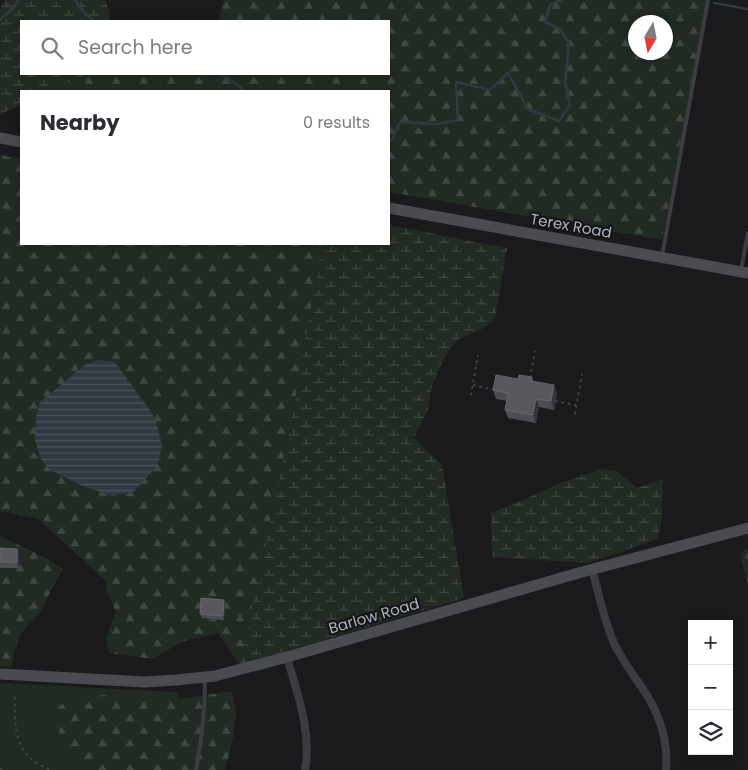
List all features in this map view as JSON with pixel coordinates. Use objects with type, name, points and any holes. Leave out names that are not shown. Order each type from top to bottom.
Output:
[{"type":"street","points":[[0,138],[20,142]]},
{"type":"street","name":"Terex Road","points":[[390,208],[744,272]]},
{"type":"street","name":"Barlow Road","points":[[0,674],[144,682],[204,677],[235,672],[592,569],[748,528]]},
{"type":"street","points":[[592,569],[614,644],[648,698],[663,732],[666,770]]},
{"type":"street","points":[[287,657],[304,721],[308,746],[305,770]]},
{"type":"lane","points":[[662,258],[708,0]]},
{"type":"lane","points":[[744,272],[748,233]]},
{"type":"lane","points":[[196,770],[202,740],[204,677]]},
{"type":"path","points":[[529,384],[535,351]]},
{"type":"path","points":[[471,395],[478,355]]},
{"type":"path","points":[[575,414],[582,374]]},
{"type":"path","points":[[473,385],[497,390]]},
{"type":"path","points":[[556,401],[576,405]]},
{"type":"path","points":[[15,697],[15,729],[17,738],[28,756],[36,763],[51,770]]},
{"type":"green space","points":[[5,0],[105,0],[110,20],[20,20],[20,75],[86,75],[53,90],[20,90],[20,105],[0,114],[0,9]]},
{"type":"green space","points":[[224,0],[707,0],[662,240],[390,192],[390,90],[53,90],[86,75],[390,75],[390,20],[218,20]]},
{"type":"green space","points":[[0,155],[20,159],[20,245],[322,245],[292,419],[240,665],[218,633],[181,642],[153,659],[109,653],[106,638],[116,612],[107,592],[105,580],[38,519],[0,511]]},
{"type":"green space","points":[[390,225],[507,248],[495,319],[480,330],[457,340],[444,358],[431,389],[428,410],[414,438],[442,465],[464,598],[240,665],[292,419],[322,245],[390,245]]},
{"type":"green space","points":[[601,469],[616,471],[637,488],[663,479],[662,517],[658,539],[589,563],[492,557],[491,513],[560,483]]},
{"type":"green space","points":[[0,536],[42,556],[63,569],[42,610],[21,633],[13,656],[12,667],[0,666]]},
{"type":"green space","points":[[748,549],[748,584],[740,556],[744,550]]},
{"type":"green space","points":[[0,683],[178,692],[168,770],[0,770]]},
{"type":"green space","points":[[232,691],[236,714],[233,738],[225,770],[81,770],[71,750],[54,725],[58,707],[71,698],[104,695],[165,699],[188,698]]},
{"type":"shaded area","points":[[100,360],[115,362],[155,418],[162,445],[158,465],[134,491],[113,496],[85,487],[49,469],[41,459],[35,440],[36,417],[40,402],[86,364]]},
{"type":"building","points":[[496,375],[518,379],[519,375],[532,377],[531,381],[554,385],[551,401],[536,399],[533,415],[505,410],[508,393],[493,390]]},
{"type":"building","points":[[0,548],[17,549],[17,562],[0,562]]},
{"type":"building","points":[[201,598],[224,600],[223,616],[200,614]]},
{"type":"waterway","points":[[0,20],[15,6],[18,0]]},
{"type":"waterway","points":[[75,0],[86,15],[94,20]]},
{"type":"waterway","points":[[390,140],[392,140],[400,122],[437,124],[458,120],[456,82],[490,90],[508,73],[528,109],[559,121],[570,105],[565,82],[569,43],[560,29],[545,22],[550,5],[561,0]]},
{"type":"waterway","points":[[714,3],[748,9]]},
{"type":"waterway","points":[[223,75],[242,90]]}]
